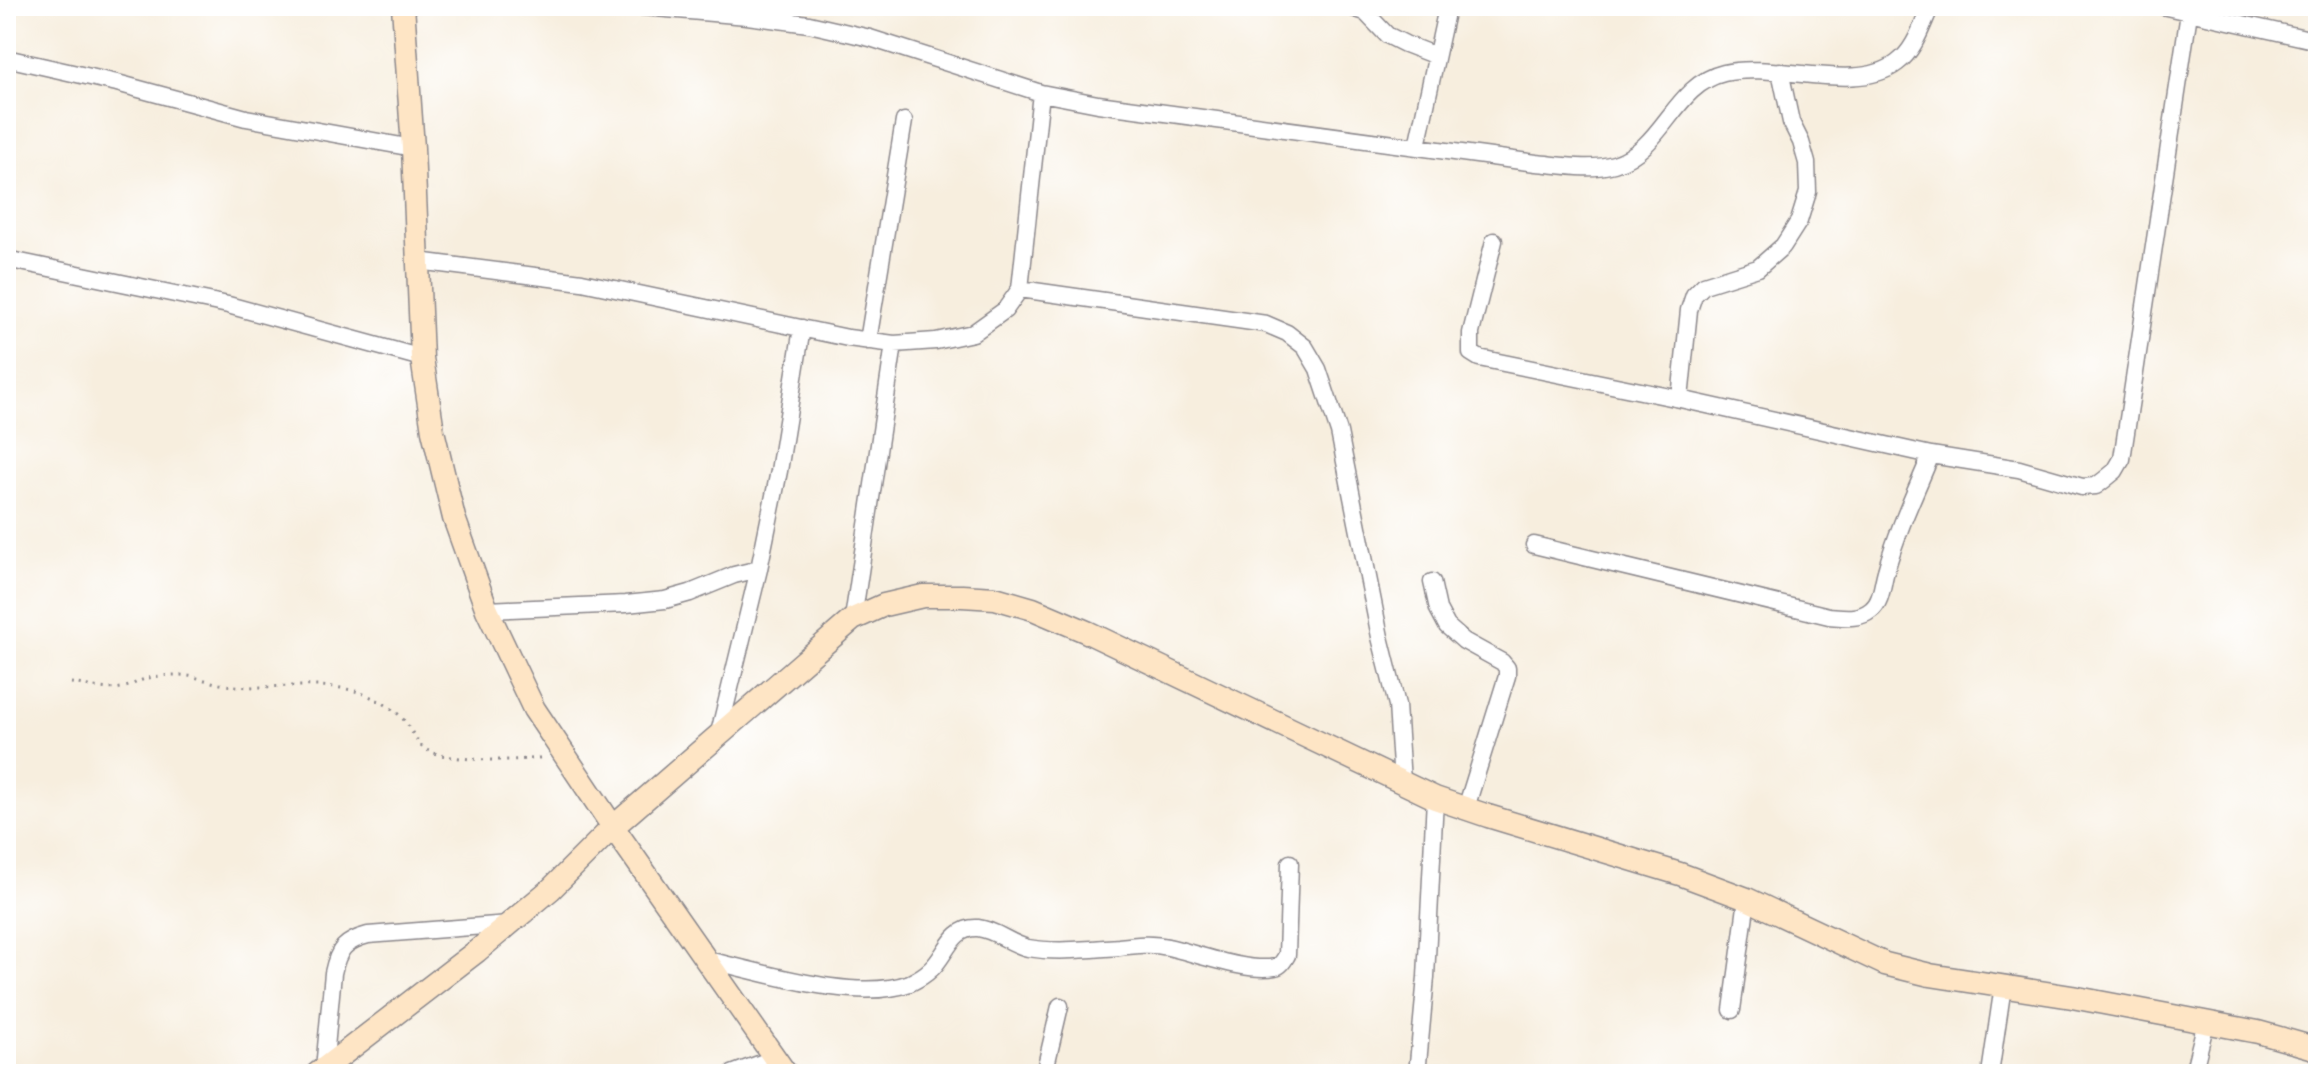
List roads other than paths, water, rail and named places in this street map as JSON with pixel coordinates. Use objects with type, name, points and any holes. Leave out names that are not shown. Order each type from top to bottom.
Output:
[{"type":"street","points":[[403,6],[422,358],[433,431],[454,518],[487,610],[534,709],[781,1066],[732,1074]]},
{"type":"street","points":[[632,6],[747,16],[824,28],[922,53],[1041,93],[1098,104],[1536,163],[1583,166],[1613,164],[1639,152],[1685,95],[1703,81],[1724,73],[1780,71],[1849,77],[1872,75],[1898,63],[1914,44],[1931,6]]},
{"type":"street","points":[[1347,6],[1365,12],[1387,35],[1436,56]]},
{"type":"street","points":[[1417,146],[1445,17],[1444,6]]},
{"type":"street","points":[[2162,6],[2318,41]]},
{"type":"street","points":[[1494,241],[1471,333],[1471,353],[1479,358],[1931,455],[2019,469],[2082,487],[2096,486],[2115,471],[2122,459],[2189,13]]},
{"type":"street","points":[[6,58],[117,83],[246,118],[413,148]]},
{"type":"street","points":[[1680,399],[1689,310],[1694,295],[1704,285],[1758,268],[1783,246],[1799,221],[1808,192],[1807,163],[1791,122],[1780,71]]},
{"type":"street","points":[[418,261],[582,282],[868,341],[894,344],[936,341],[973,333],[1005,310],[1020,289],[1041,93]]},
{"type":"street","points":[[868,341],[904,121]]},
{"type":"street","points":[[6,259],[228,305],[422,358]]},
{"type":"street","points":[[1020,289],[1266,324],[1287,333],[1305,347],[1318,369],[1339,432],[1380,637],[1397,705],[1402,782]]},
{"type":"street","points":[[719,733],[759,569],[779,471],[802,328]]},
{"type":"street","points":[[853,619],[894,344]]},
{"type":"street","points":[[1534,545],[1829,616],[1863,615],[1874,609],[1880,597],[1891,550],[1931,455]]},
{"type":"street","points":[[487,610],[665,600],[759,569]]},
{"type":"street","points":[[1432,582],[1438,609],[1447,626],[1464,641],[1502,662],[1507,668],[1466,808]]},
{"type":"street","points":[[321,1072],[551,889],[613,827],[853,619],[884,605],[923,596],[995,598],[1033,609],[1435,798],[1680,874],[1747,899],[1885,964],[1930,975],[2072,997],[2258,1032],[2318,1049]]},
{"type":"street","points":[[1417,1074],[1426,977],[1435,798]]},
{"type":"street","points":[[707,960],[829,987],[890,988],[912,982],[931,970],[955,937],[966,929],[978,928],[1027,948],[1044,950],[1150,944],[1229,963],[1275,967],[1283,963],[1287,955],[1290,863]]},
{"type":"street","points":[[1732,1010],[1747,899]]},
{"type":"street","points":[[321,1072],[333,973],[336,958],[344,946],[368,935],[509,924]]},
{"type":"street","points":[[1990,1074],[2003,986]]},
{"type":"street","points":[[1044,1074],[1060,1006]]},
{"type":"street","points":[[2193,1074],[2206,1022]]}]
